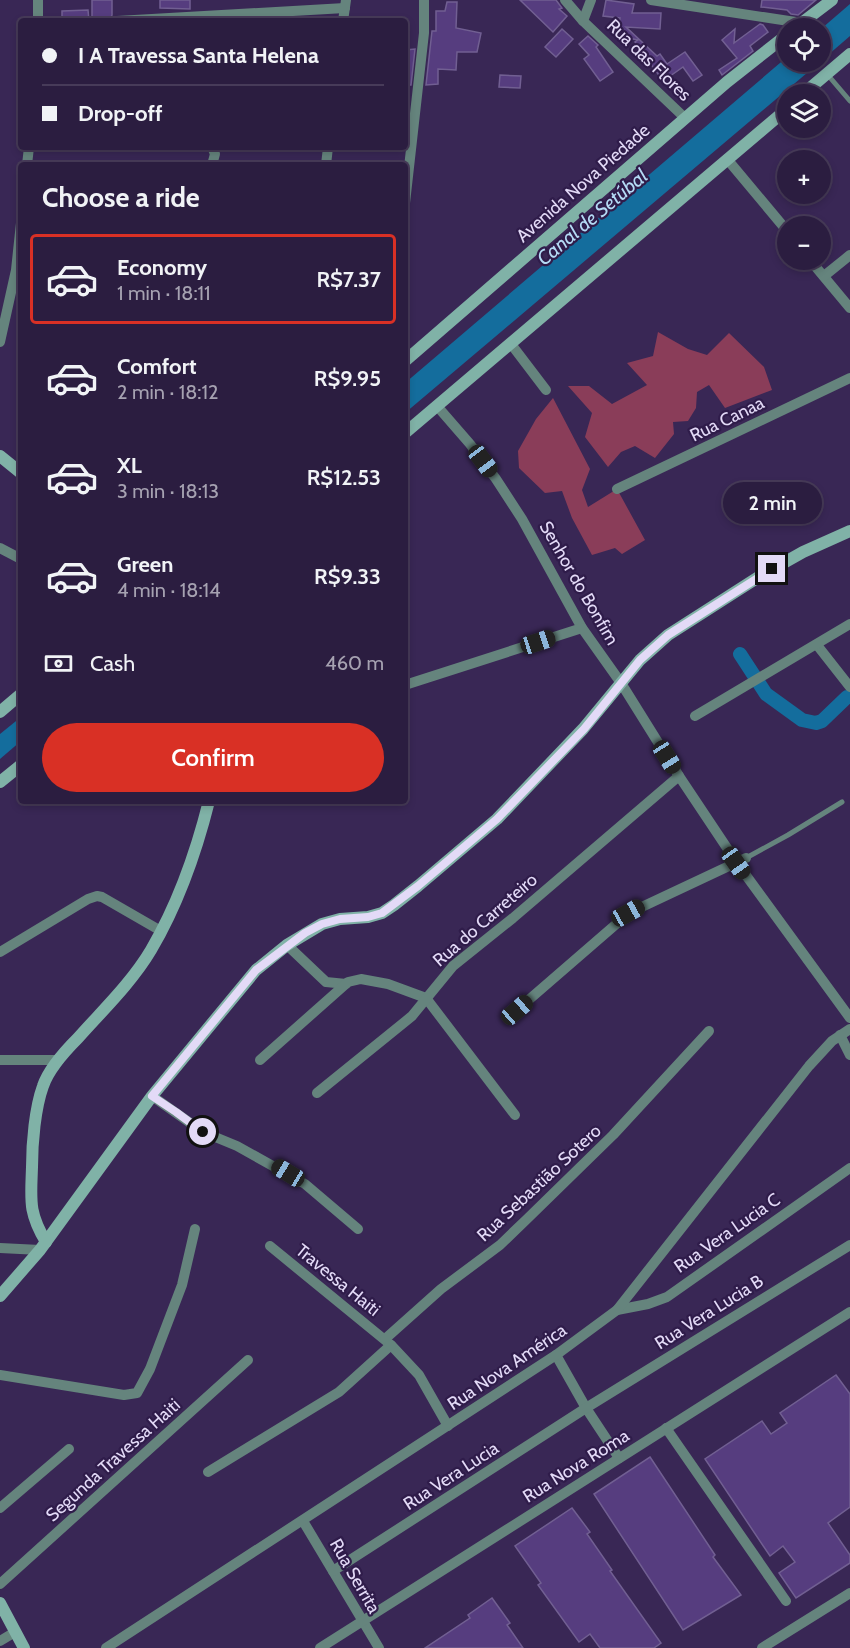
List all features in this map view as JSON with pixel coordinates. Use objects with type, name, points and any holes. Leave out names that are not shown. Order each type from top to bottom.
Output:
[{"type":"street","points":[[38,18],[39,0]]},
{"type":"street","points":[[408,175],[424,33],[424,0]]},
{"type":"street","name":"Rua das Flores","points":[[565,0],[583,21],[685,118]]},
{"type":"street","points":[[583,21],[591,0]]},
{"type":"street","points":[[651,0],[677,2],[777,22]]},
{"type":"street","points":[[809,18],[832,0]]},
{"type":"street","points":[[157,18],[345,4]]},
{"type":"street","name":"Avenida Nova Piedade","points":[[408,358],[685,118],[777,43]]},
{"type":"street","points":[[815,84],[850,54]]},
{"type":"street","points":[[408,430],[777,117]]},
{"type":"street","points":[[727,159],[777,219]]},
{"type":"street","points":[[0,342],[18,251]]},
{"type":"street","points":[[824,276],[850,255]]},
{"type":"street","points":[[819,270],[850,308]]},
{"type":"street","points":[[511,344],[546,390]]},
{"type":"street","name":"Rua Canaa","points":[[617,489],[850,378]]},
{"type":"street","name":"Senhor do Bonfim","points":[[437,406],[496,479],[522,519],[582,628],[621,683],[679,776],[850,1018]]},
{"type":"street","points":[[0,456],[18,471]]},
{"type":"street","points":[[0,1296],[43,1246],[152,1096],[256,970],[287,945],[322,924],[382,913],[418,886],[497,819],[584,729],[640,660],[668,635],[802,552],[850,531]]},
{"type":"street","points":[[0,548],[18,557]]},
{"type":"street","points":[[695,716],[850,624]]},
{"type":"street","points":[[408,684],[582,628]]},
{"type":"street","points":[[817,645],[850,687]]},
{"type":"street","points":[[0,712],[18,697]]},
{"type":"street","points":[[0,783],[18,768]]},
{"type":"street","name":"Rua do Carreteiro","points":[[317,1093],[409,1019],[453,966],[513,918],[679,776]]},
{"type":"street","points":[[43,1246],[33,1216],[32,1158],[43,1085],[59,1060],[134,974],[161,931],[173,909],[188,869],[208,804]]},
{"type":"street","points":[[517,1010],[628,913],[741,861]]},
{"type":"street","points":[[0,952],[88,899],[97,896],[113,902],[161,931]]},
{"type":"street","points":[[287,945],[326,982],[346,984]]},
{"type":"street","points":[[260,1060],[346,984],[356,979],[365,979],[388,984],[426,998],[515,1115]]},
{"type":"street","name":"Rua Nova América","points":[[106,1648],[556,1355],[617,1310],[809,1066],[840,1035],[850,1029]]},
{"type":"street","name":"Rua Sebastião Sotero","points":[[208,1473],[339,1392],[441,1289],[500,1245],[613,1136],[709,1031]]},
{"type":"street","points":[[840,1035],[850,1055]]},
{"type":"street","points":[[0,1060],[59,1060]]},
{"type":"street","points":[[152,1096],[203,1132],[237,1146],[305,1184],[358,1229]]},
{"type":"street","name":"Rua Vera Lucia C","points":[[617,1310],[648,1304],[667,1297],[850,1168]]},
{"type":"street","points":[[0,1375],[124,1395],[137,1393],[150,1369],[171,1315],[189,1259],[195,1229]]},
{"type":"street","name":"Rua Vera Lucia B","points":[[586,1408],[850,1245]]},
{"type":"street","points":[[0,1248],[43,1246]]},
{"type":"street","name":"Travessa Haiti","points":[[270,1246],[388,1342]]},
{"type":"street","name":"Rua Nova Roma","points":[[320,1648],[850,1312]]},
{"type":"street","points":[[388,1342],[419,1375],[448,1426]]},
{"type":"street","points":[[556,1355],[586,1408],[619,1458]]},
{"type":"street","name":"Segunda Travessa Haiti","points":[[0,1584],[248,1360]]},
{"type":"street","name":"Rua Vera Lucia","points":[[333,1571],[586,1408]]},
{"type":"street","points":[[666,1428],[786,1601]]},
{"type":"street","points":[[0,1508],[69,1449]]},
{"type":"street","name":"Rua Serrita","points":[[303,1521],[379,1648]]},
{"type":"street","points":[[762,1648],[850,1593]]},
{"type":"street","points":[[0,1603],[24,1648]]},
{"type":"street","points":[[0,1641],[15,1632]]},
{"type":"lane","points":[[827,74],[850,101]]},
{"type":"lane","points":[[741,861],[842,802]]},
{"type":"shaded area","points":[[658,332],[688,349],[707,355],[729,333],[764,367],[772,390],[725,408],[709,385],[697,392],[696,408],[688,421],[673,422],[674,434],[655,458],[635,446],[621,452],[608,467],[585,437],[592,413],[568,386],[589,386],[612,404],[647,385],[627,363],[653,356]]},
{"type":"shaded area","points":[[553,398],[590,469],[582,490],[588,507],[617,489],[645,540],[622,554],[615,548],[592,555],[572,518],[562,491],[545,493],[519,468],[518,451],[536,419]]},
{"type":"water","points":[[850,4],[850,36],[831,52],[831,20]]},
{"type":"water","points":[[777,66],[777,72],[808,72],[794,84],[777,84],[777,98],[408,410],[408,380]]},
{"type":"water","points":[[18,719],[18,744],[0,759],[0,734]]},
{"type":"building","points":[[92,0],[112,0],[111,17],[92,18]]},
{"type":"building","points":[[160,0],[190,0],[190,9],[160,8]]},
{"type":"building","points":[[520,0],[556,0],[562,8],[559,9],[567,16],[553,32]]},
{"type":"building","points":[[606,0],[634,4],[632,13],[661,13],[660,29],[626,27],[657,56],[660,54],[667,64],[685,52],[702,75],[693,81],[683,67],[663,81],[635,42],[638,40],[617,36],[620,18],[603,16]]},
{"type":"building","points":[[762,0],[816,0],[798,15],[791,14],[787,10],[761,7]]},
{"type":"building","points":[[447,2],[457,2],[456,28],[481,33],[477,52],[457,52],[456,70],[438,69],[438,84],[426,85],[432,31],[436,31],[436,11],[445,11]]},
{"type":"building","points":[[88,10],[89,18],[62,18],[62,11]]},
{"type":"building","points":[[760,24],[768,32],[750,46],[753,51],[722,75],[719,70],[737,58],[722,40],[735,29],[734,43]]},
{"type":"building","points":[[562,29],[573,39],[556,57],[545,47]]},
{"type":"building","points":[[588,36],[598,45],[596,47],[613,72],[600,81],[584,59],[589,55],[579,44]]},
{"type":"building","points":[[415,49],[411,85],[408,85],[408,50]]},
{"type":"building","points":[[500,75],[521,76],[520,88],[499,87]]},
{"type":"building","points":[[836,1375],[850,1394],[850,1507],[828,1523],[850,1555],[850,1563],[796,1598],[779,1573],[795,1562],[783,1546],[770,1556],[705,1459],[762,1421],[771,1434],[787,1423],[780,1413]]},
{"type":"building","points":[[650,1457],[715,1555],[713,1557],[741,1595],[683,1630],[594,1494]]},
{"type":"building","points":[[572,1508],[590,1532],[587,1534],[612,1570],[610,1571],[661,1643],[654,1648],[600,1648],[590,1634],[579,1642],[538,1585],[541,1583],[515,1546]]},
{"type":"building","points":[[492,1598],[510,1623],[507,1625],[523,1648],[425,1648],[470,1618],[468,1615]]},
{"type":"waterway","points":[[740,654],[766,694],[802,720],[816,723],[822,721],[847,697],[850,697]]},
{"type":"route","points":[[203,1132],[152,1096],[256,970],[287,945],[322,924],[382,913],[418,886],[497,819],[584,729],[640,660],[668,635],[772,569]]},
{"type":"water label","name":"Canal de Setúbal","points":[[592,217]]}]
